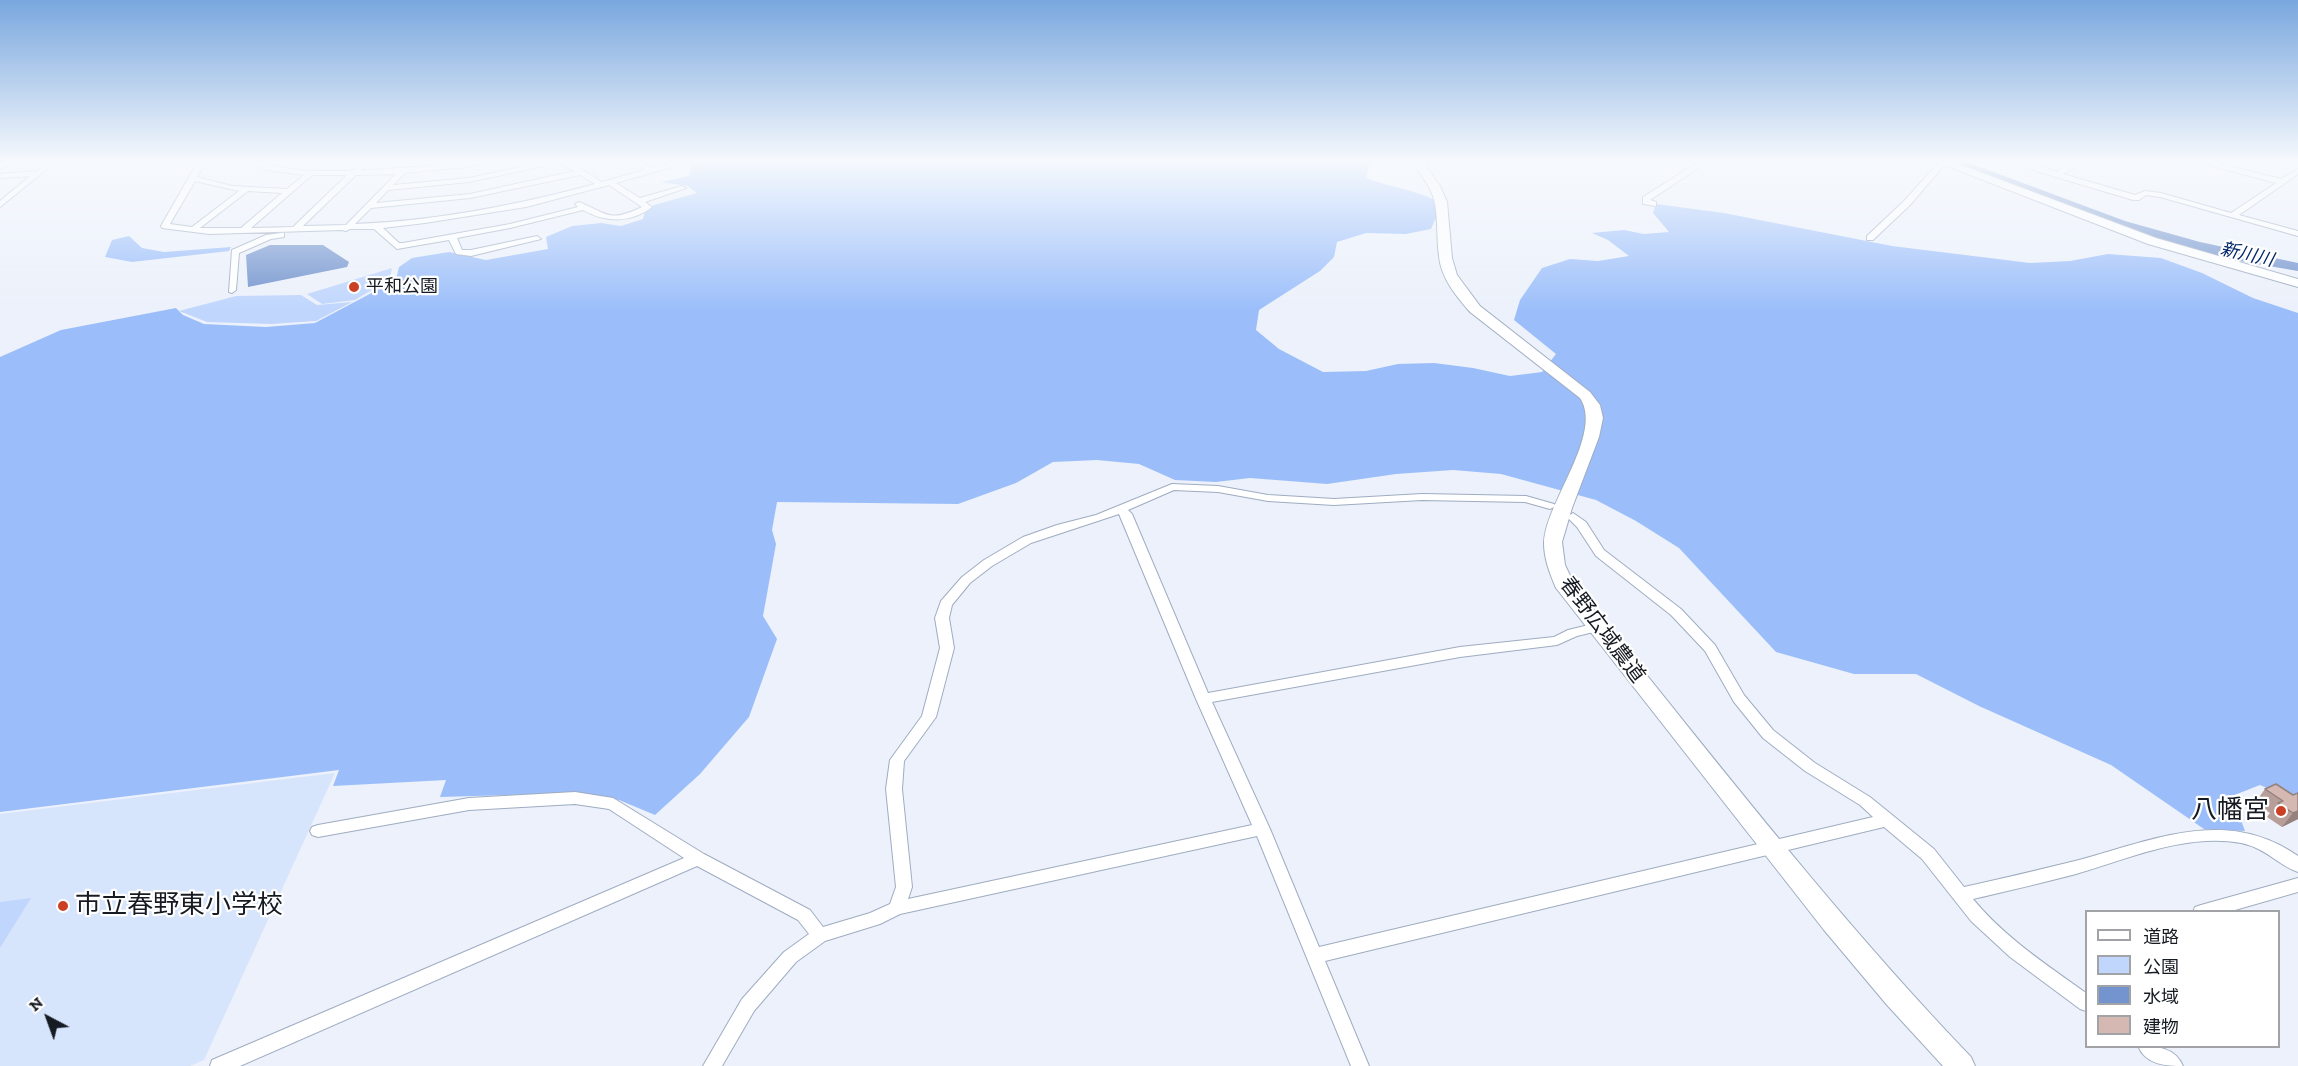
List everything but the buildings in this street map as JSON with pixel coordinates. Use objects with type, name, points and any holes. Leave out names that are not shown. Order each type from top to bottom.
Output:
[{"type":"street","points":[[174,211],[165,226],[193,230],[243,231],[378,226],[492,211]]},
{"type":"street","points":[[193,230],[218,211]]},
{"type":"street","points":[[243,231],[266,211]]},
{"type":"street","points":[[294,230],[315,211]]},
{"type":"street","points":[[232,290],[235,252],[238,250],[277,236],[340,231],[348,227],[365,211]]},
{"type":"street","points":[[472,211],[472,215]]},
{"type":"street","points":[[378,226],[397,246],[452,237],[571,211]]},
{"type":"street","points":[[588,211],[596,216],[619,218],[638,211]]},
{"type":"street","name":"春野広域農道","points":[[1443,211],[1445,260],[1462,295],[1475,309],[1585,395],[1592,405],[1595,418],[1591,437],[1563,508],[1553,542],[1556,566],[1566,588],[1896,998],[1961,1066]]},
{"type":"street","points":[[1870,238],[1898,211]]},
{"type":"street","points":[[2072,211],[2152,241],[2298,283]]},
{"type":"street","points":[[2218,211],[2298,234]]},
{"type":"street","points":[[2233,215],[2239,211]]},
{"type":"street","points":[[452,237],[459,252],[471,253],[537,239]]},
{"type":"street","points":[[897,908],[904,887],[894,789],[897,760],[929,717],[947,648],[942,618],[945,604],[966,580],[988,563],[1027,540],[1100,518],[1172,487],[1218,489],[1279,499],[1334,502],[1422,497],[1526,499],[1550,506]]},
{"type":"street","points":[[1119,509],[1126,514],[1203,699],[1262,829],[1360,1066]]},
{"type":"street","points":[[1573,517],[1582,525],[1600,553],[1676,612],[1710,648],[1739,698],[1768,734],[1810,767],[1865,801],[1928,854],[1977,916],[2016,952],[2085,1003]]},
{"type":"street","points":[[1203,699],[1460,652],[1557,641],[1574,633],[1597,627]]},
{"type":"street","points":[[318,831],[469,804],[575,798],[613,804],[698,859],[804,915],[820,935]]},
{"type":"street","points":[[1313,956],[1887,820]]},
{"type":"street","points":[[712,1066],[748,1005],[790,957],[820,935],[874,919],[897,908],[1262,829]]},
{"type":"street","points":[[1960,895],[2075,867],[2159,842],[2200,838],[2232,836],[2260,843],[2279,850],[2298,865]]},
{"type":"street","points":[[219,1066],[698,859]]},
{"type":"street","points":[[2208,910],[2298,885]]},
{"type":"street","points":[[2148,1048],[2174,1066]]},
{"type":"shaded area","points":[[645,211],[1439,211],[1431,229],[1406,234],[1366,233],[1337,242],[1334,257],[1320,271],[1259,310],[1256,330],[1279,349],[1323,372],[1366,371],[1398,364],[1434,363],[1510,376],[1542,372],[1556,354],[1514,320],[1520,300],[1542,268],[1570,259],[1598,261],[1629,256],[1608,240],[1592,233],[1624,230],[1644,234],[1669,232],[1653,213],[1654,211],[1724,213],[1892,246],[2030,263],[2070,261],[2108,254],[2161,258],[2202,273],[2253,298],[2298,313],[2298,802],[2260,785],[2232,796],[2245,831],[2204,829],[2111,765],[1979,706],[1916,674],[1854,674],[1776,652],[1679,548],[1636,521],[1596,500],[1501,474],[1453,470],[1396,474],[1327,484],[1250,478],[1216,482],[1175,480],[1139,464],[1097,460],[1053,462],[1016,483],[958,504],[777,502],[772,530],[776,544],[763,616],[777,639],[749,717],[700,774],[655,815],[619,800],[578,793],[440,797],[446,780],[333,786],[339,770],[0,812],[0,357],[61,330],[176,308],[183,315],[204,324],[266,327],[315,323],[396,280],[399,267],[412,258],[449,252],[486,260],[548,249],[546,237],[572,226],[601,223],[621,226],[643,219]]},
{"type":"shaded area","points":[[129,236],[142,248],[164,252],[231,247],[229,251],[132,262],[105,257],[112,240]]},
{"type":"shaded area","points":[[335,773],[204,1060],[190,1066],[0,1066],[0,814]]},
{"type":"green space","name":"平和公園","points":[[392,268],[390,279],[355,300],[322,304],[307,294]]},
{"type":"green space","points":[[301,295],[317,305],[352,302],[316,321],[271,324],[207,322],[179,311],[236,296]]},
{"type":"green space","points":[[31,898],[0,948],[0,902]]},
{"type":"water","name":"新川川","points":[[2080,211],[2097,211],[2200,242],[2298,263],[2298,271],[2234,260],[2156,240]]},
{"type":"water","points":[[270,245],[323,245],[349,262],[347,267],[248,287],[246,255]]},
{"type":"place","name":"平和公園","points":[[354,287]]},
{"type":"place","name":"八幡宮","points":[[2281,811]]},
{"type":"place","name":"市立春野東小学校","points":[[63,906]]}]
